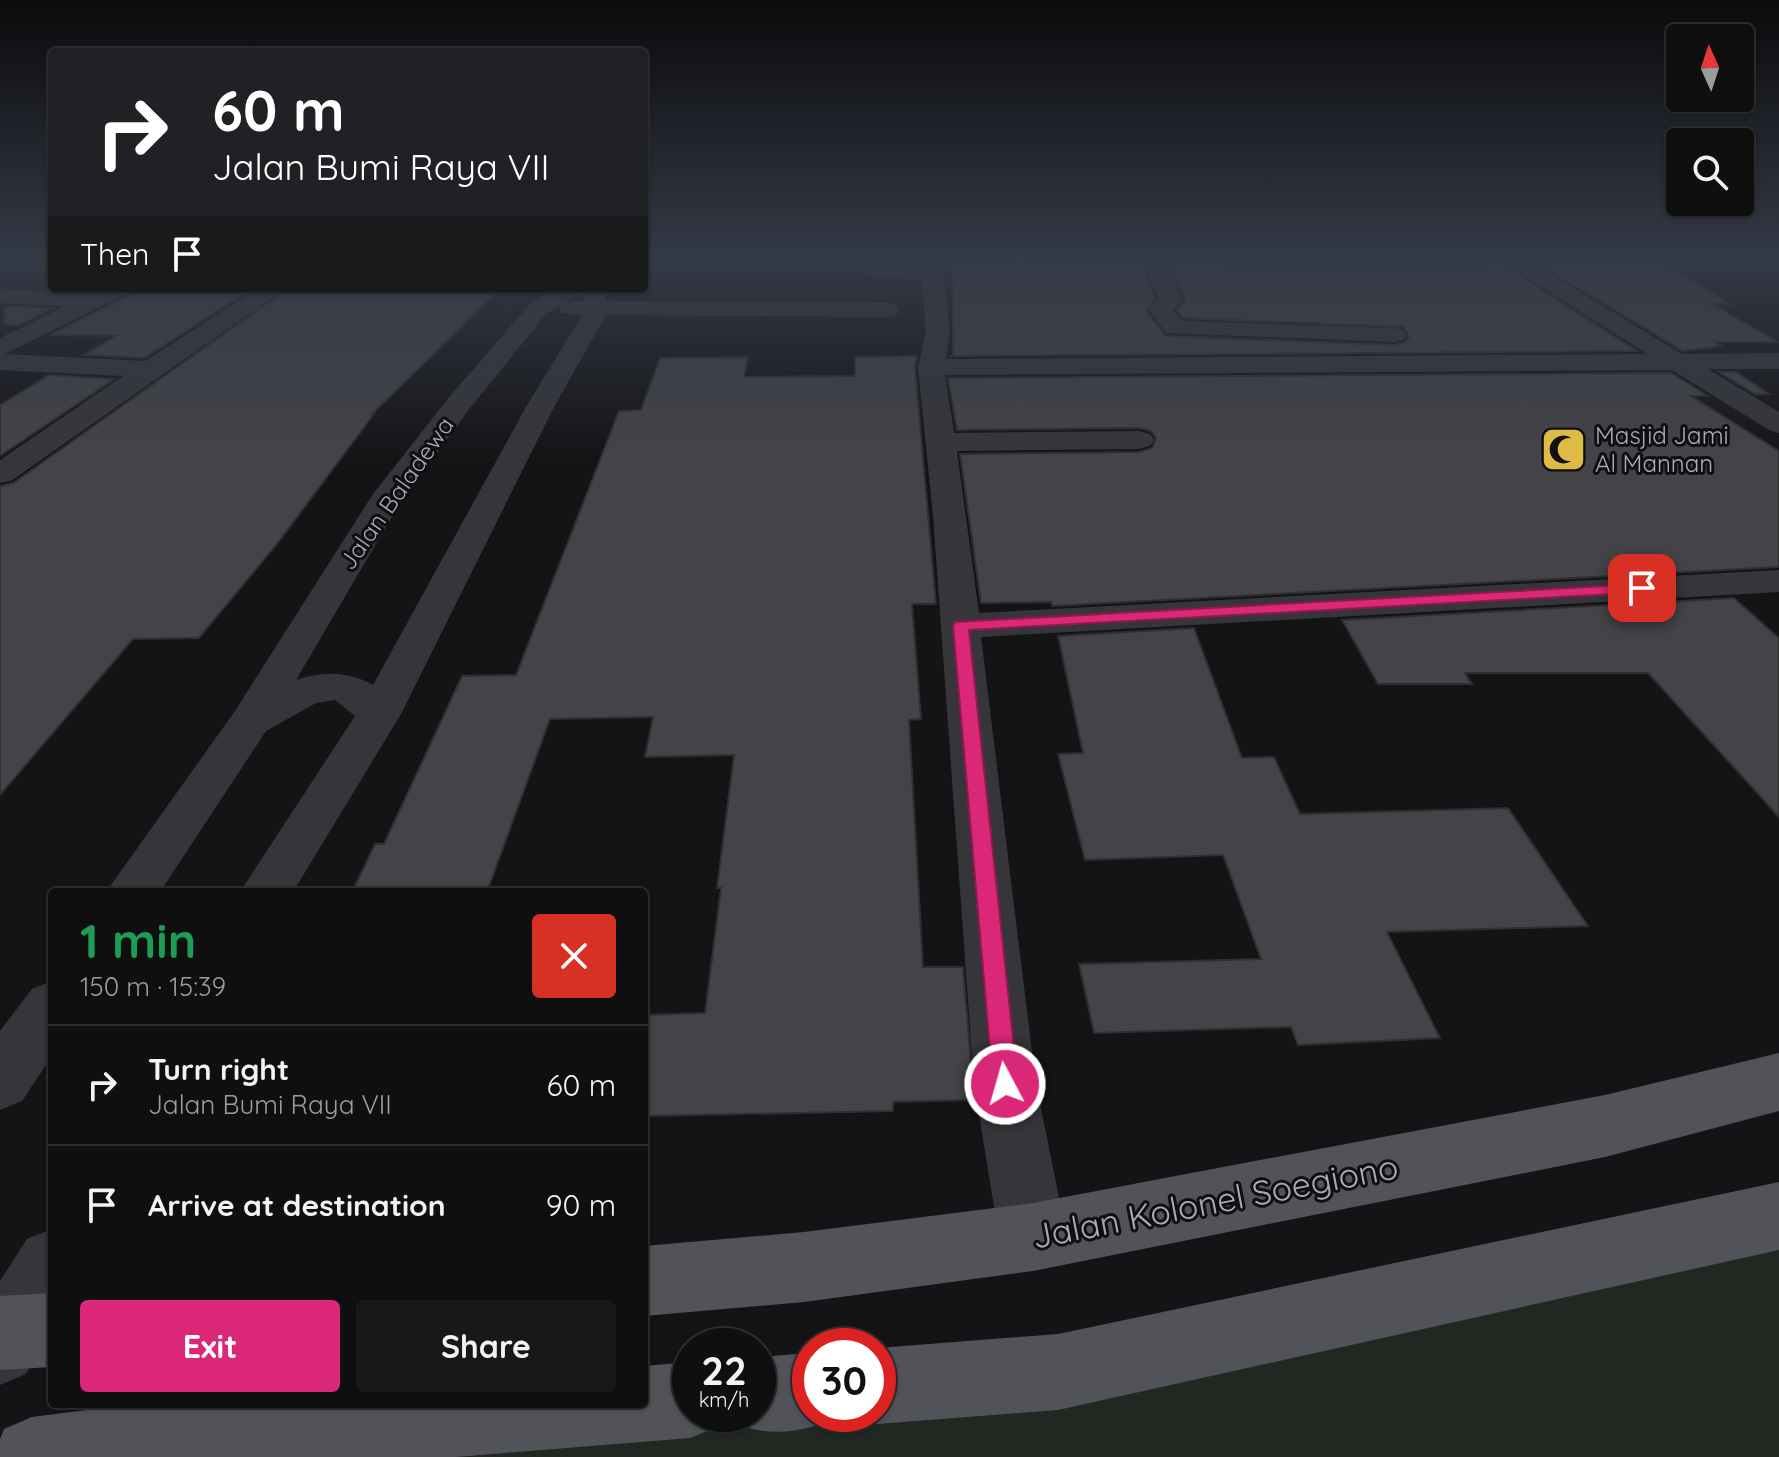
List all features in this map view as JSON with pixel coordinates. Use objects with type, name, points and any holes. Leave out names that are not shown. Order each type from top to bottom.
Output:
[{"type":"main road","name":"Jalan Kolonel Soegiono","points":[[648,1281],[804,1267],[1033,1237],[1605,1126],[1779,1082]]},
{"type":"main road","points":[[896,1385],[1058,1372],[1779,1216]]},
{"type":"main road","points":[[648,1404],[672,1402]]},
{"type":"main road","points":[[32,1457],[597,1408]]},
{"type":"street","points":[[0,348],[47,324]]},
{"type":"street","points":[[0,474],[219,324]]},
{"type":"street","name":"Jalan Baladewa","points":[[135,888],[250,721],[385,501],[460,402],[526,324]]},
{"type":"street","points":[[269,888],[379,714],[540,407],[574,324]]},
{"type":"street","points":[[937,324],[931,367],[961,626],[1005,1084],[1033,1237]]},
{"type":"street","points":[[1172,324],[1175,328],[1412,336]]},
{"type":"street","points":[[1612,324],[1679,361],[1779,424]]},
{"type":"street","points":[[1443,340],[1472,363]]},
{"type":"street","points":[[931,367],[1779,361]]},
{"type":"street","points":[[0,362],[150,369]]},
{"type":"street","points":[[0,437],[53,437]]},
{"type":"street","points":[[940,442],[1139,440]]},
{"type":"street","points":[[961,626],[1779,581]]},
{"type":"street","name":"Jalan Baladewa","points":[[250,721],[307,690],[330,688],[353,691],[379,714]]},
{"type":"street","points":[[0,1081],[48,1013]]},
{"type":"street","points":[[16,1336],[48,1272]]},
{"type":"shaded area","points":[[1779,1216],[1779,1457],[32,1457],[123,1444],[587,1408],[648,1408],[648,1403],[672,1401],[672,1432],[776,1432],[776,1414],[792,1414],[792,1432],[896,1432],[896,1410]]},
{"type":"building","points":[[72,324],[197,324],[144,358],[84,355],[116,336],[50,335]]},
{"type":"building","points":[[238,324],[464,324],[371,415],[374,414],[277,544],[199,638],[133,639],[0,795],[0,486],[13,483]]},
{"type":"building","points":[[953,324],[1156,324],[1166,336],[1394,345],[1404,343],[1409,337],[1404,327],[1330,324],[1595,324],[1637,351],[953,356]]},
{"type":"building","points":[[1638,324],[1747,324],[1778,342],[1715,342],[1722,346],[1683,351]]},
{"type":"building","points":[[917,356],[915,367],[936,604],[912,604],[921,719],[909,720],[923,967],[963,967],[974,1100],[893,1102],[893,1111],[648,1116],[648,1015],[705,1013],[734,755],[645,757],[653,717],[550,719],[488,888],[354,888],[375,844],[384,844],[462,676],[516,675],[619,411],[641,410],[660,358],[748,357],[744,377],[855,376],[855,357]]},
{"type":"building","points":[[1719,372],[1736,372],[1769,394],[1755,394]]},
{"type":"building","points":[[1671,373],[1708,396],[1691,396],[1779,451],[1779,567],[1052,606],[1051,602],[981,603],[960,454],[1139,452],[1152,448],[1156,438],[1151,431],[1139,428],[957,430],[948,378]]},
{"type":"building","points":[[49,375],[114,379],[0,456],[0,405]]},
{"type":"building","points":[[1734,598],[1779,638],[1779,817],[1648,673],[1465,673],[1472,684],[1378,684],[1342,620]]},
{"type":"building","points":[[1194,628],[1242,758],[1274,757],[1300,814],[1508,808],[1588,926],[1387,932],[1440,1038],[1298,1045],[1291,1027],[1094,1033],[1079,964],[1261,959],[1223,855],[1085,860],[1058,754],[1083,753],[1058,636]]},
{"type":"place","name":"Masjid Jami Al Mannan","points":[[1564,449]]},
{"type":"route","points":[[1005,1084],[961,626],[1642,588]]}]
